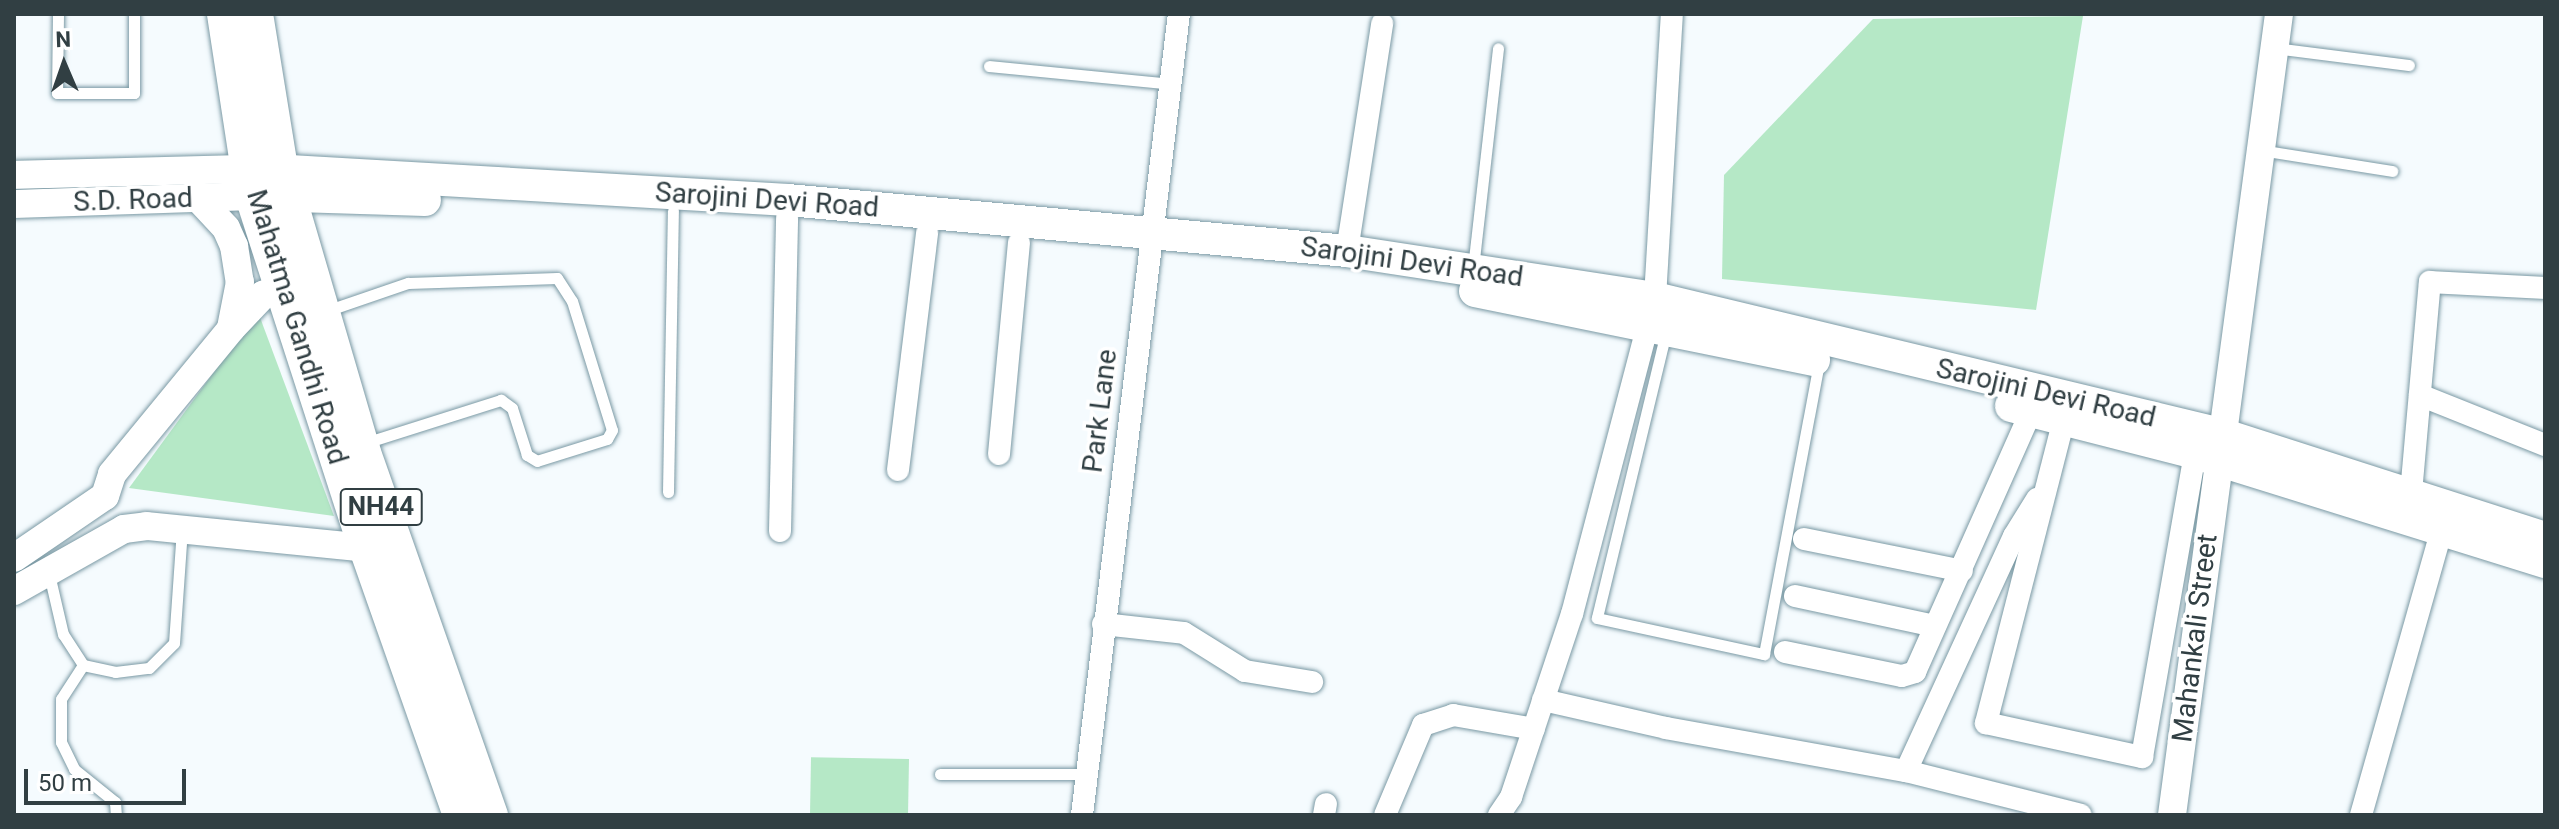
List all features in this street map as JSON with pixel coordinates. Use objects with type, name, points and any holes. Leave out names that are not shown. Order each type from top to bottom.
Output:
[{"type":"highway","name":"Mahatma Gandhi Road","points":[[225,14],[267,182],[321,313],[360,445],[490,815]]},
{"type":"highway","name":"Mahatma Gandhi Road","points":[[255,14],[267,182],[282,287],[367,548],[461,815]]},
{"type":"main road","name":"Sarojini Devi Road","points":[[267,182],[787,218],[1019,243],[1347,251],[1473,269],[2211,449],[2411,493],[2545,538]]},
{"type":"main road","name":"Sarojini Devi Road","points":[[267,182],[788,200],[1399,277],[1656,316],[1819,361],[2031,411],[2063,423],[2211,449],[2545,562]]},
{"type":"street","name":"Park Lane","points":[[1082,815],[1179,14]]},
{"type":"street","points":[[1499,815],[1511,797],[1572,614],[1656,316],[1672,14]]},
{"type":"street","name":"Mahankali Street","points":[[2172,815],[2211,449],[2279,14]]},
{"type":"street","points":[[1347,251],[1382,24]]},
{"type":"street","name":"S.D. Road","points":[[14,175],[267,182]]},
{"type":"street","name":"S.D. Road","points":[[14,204],[197,197],[267,182]]},
{"type":"street","points":[[197,197],[226,228],[234,246],[240,282],[231,329]]},
{"type":"street","points":[[780,531],[787,218]]},
{"type":"street","points":[[898,470],[927,233]]},
{"type":"street","points":[[999,454],[1019,243]]},
{"type":"street","points":[[2411,493],[2430,282],[2545,288]]},
{"type":"street","points":[[14,558],[105,496],[112,474],[231,329],[263,295],[282,287]]},
{"type":"street","points":[[2420,395],[2545,445]]},
{"type":"street","points":[[1785,652],[1908,676],[1962,571],[2031,411]]},
{"type":"street","points":[[2063,423],[1986,723],[2142,757],[2211,449]]},
{"type":"street","points":[[1906,771],[2014,536],[2048,481]]},
{"type":"street","points":[[105,496],[124,529]]},
{"type":"street","points":[[14,591],[124,529],[182,529],[367,548]]},
{"type":"street","points":[[2361,815],[2442,529]]},
{"type":"street","points":[[1804,539],[1962,571]]},
{"type":"street","points":[[1795,596],[1935,626]]},
{"type":"street","points":[[1103,624],[1184,633],[1245,671],[1312,682]]},
{"type":"street","points":[[1543,700],[1666,728],[1906,771],[2081,815]]},
{"type":"street","points":[[1385,815],[1423,725],[1453,715],[1534,729]]},
{"type":"lane","points":[[58,14],[57,93],[134,93],[134,14]]},
{"type":"lane","points":[[1473,269],[1498,48]]},
{"type":"lane","points":[[2274,48],[2409,65]]},
{"type":"lane","points":[[989,66],[1171,84]]},
{"type":"lane","points":[[2260,150],[2392,171]]},
{"type":"lane","points":[[668,492],[673,211]]},
{"type":"lane","points":[[321,313],[408,283],[557,278],[572,301],[612,430],[607,439],[537,461],[527,455],[512,408],[501,400],[360,445]]},
{"type":"lane","points":[[1656,316],[1597,618],[1764,654],[1819,361]]},
{"type":"lane","points":[[48,570],[63,634],[83,665],[115,672],[149,668],[174,643],[182,529]]},
{"type":"lane","points":[[83,665],[61,699],[61,742],[74,769],[115,802],[116,815]]},
{"type":"lane","points":[[940,774],[1086,774]]},
{"type":"green space","points":[[2083,16],[2036,310],[1722,279],[1724,175],[1873,19]]},
{"type":"green space","points":[[258,312],[334,516],[129,488]]},
{"type":"green space","points":[[811,757],[909,759],[908,815],[810,813]]}]
